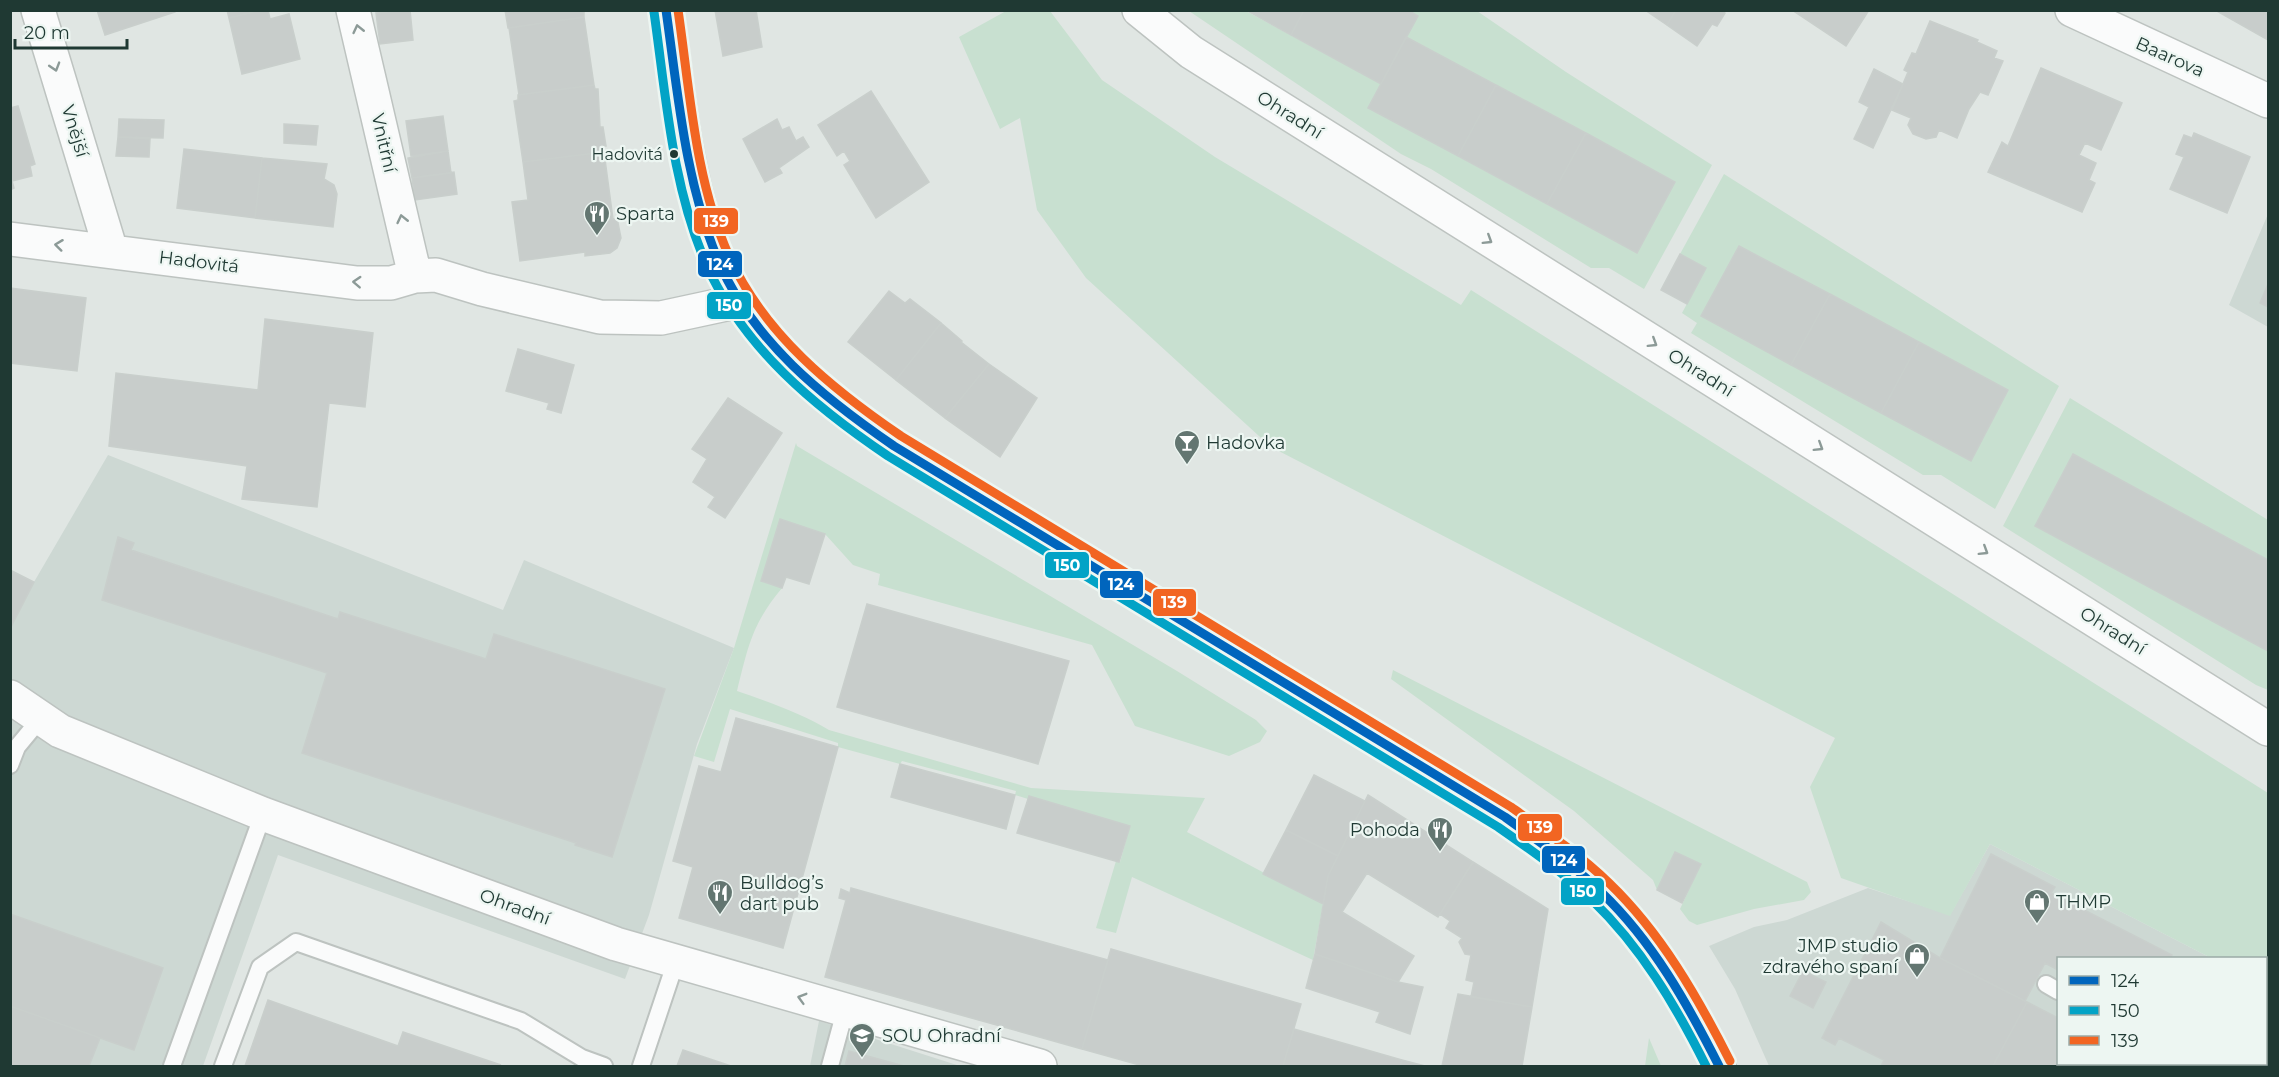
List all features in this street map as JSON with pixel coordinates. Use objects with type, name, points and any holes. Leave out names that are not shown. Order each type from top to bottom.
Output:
[{"type":"street","name":"Vnější","points":[[39,10],[111,251]]},
{"type":"street","name":"Vnitřní","points":[[353,10],[415,276]]},
{"type":"street","points":[[666,10],[692,179],[705,228],[740,301],[767,340],[796,371],[865,427],[1505,817],[1558,855],[1603,894],[1654,952],[1690,1008],[1719,1066]]},
{"type":"street","name":"Ohradní","points":[[1139,10],[1191,52],[2268,729]]},
{"type":"street","name":"Baarova","points":[[2072,10],[2268,101]]},
{"type":"street","name":"Hadovitá","points":[[10,239],[357,283],[391,282],[415,276],[436,275],[600,317],[661,318],[740,301]]},
{"type":"street","name":"Ohradní","points":[[10,698],[60,731],[263,814],[616,944],[1040,1066]]},
{"type":"lane","points":[[10,765],[17,747],[41,718]]},
{"type":"lane","points":[[172,1066],[263,814]]},
{"type":"lane","points":[[223,1066],[260,967],[296,942],[521,1021],[582,1058],[604,1066]]},
{"type":"lane","points":[[641,1066],[676,961]]},
{"type":"lane","points":[[830,1066],[846,1011]]},
{"type":"shaded area","points":[[2268,214],[2268,327],[2229,305]]},
{"type":"shaded area","points":[[108,455],[503,610],[524,560],[734,648],[697,744],[649,915],[625,979],[278,855],[203,1066],[11,1066],[10,629],[34,582]]},
{"type":"shaded area","points":[[1990,844],[2209,957],[2057,957],[2057,1065],[2267,1065],[2267,988],[2268,1066],[1769,1066],[1735,989],[1709,946],[1754,927],[1787,920],[1868,888],[1950,915]]},
{"type":"shaded area","points":[[819,1021],[960,1066],[810,1066]]},
{"type":"green space","points":[[1006,11],[1050,11],[1102,80],[1215,157],[1461,305],[1471,290],[2268,793],[2268,988],[2267,957],[2209,957],[1990,844],[1950,916],[1841,878],[1810,787],[1835,738],[1271,447],[1086,278],[1037,210],[1020,118],[1000,129],[959,37]]},
{"type":"green space","points":[[1189,11],[1246,11],[1381,84],[1369,108],[1637,253],[1675,182],[1406,37],[1408,11],[1477,11],[1566,72],[1712,165],[1644,289],[1609,268],[1591,268],[1431,169],[1401,154]]},
{"type":"green space","points":[[1724,174],[2059,386],[1995,509],[1941,475],[1923,475],[1691,333],[1697,323],[1682,313],[1706,268],[1680,254]],"holes":[[[1739,246],[2007,390],[1971,461],[1702,316]]]},
{"type":"green space","points":[[2070,398],[2268,520],[2268,560],[2073,454],[2035,526],[2268,651],[2268,690],[2256,685],[2003,526]]},
{"type":"green space","points":[[796,443],[797,446],[1177,671],[1256,720],[1267,731],[1260,742],[1229,756],[1135,726],[1092,645],[878,585],[880,574],[853,565],[825,534],[781,520],[761,581],[782,588],[764,613],[752,636],[737,691],[796,713],[829,730],[1031,788],[1205,798],[1187,832],[1323,904],[1313,960],[1132,877],[1116,933],[1096,928],[1116,861],[1120,862],[1130,826],[1029,796],[1028,799],[1015,795],[1016,791],[838,747],[838,743],[730,709],[714,762],[694,756],[734,648]]},
{"type":"green space","points":[[1393,670],[1807,882],[1811,892],[1804,900],[1754,909],[1697,925],[1689,921],[1680,909],[1701,864],[1675,852],[1657,890],[1653,880],[1574,811],[1391,679]]},
{"type":"green space","points":[[1649,1038],[1661,1066],[1645,1066]]},
{"type":"building","points":[[97,10],[175,10],[175,12],[105,35]]},
{"type":"building","points":[[227,10],[261,10],[229,18]]},
{"type":"building","points":[[268,10],[270,19],[289,14],[300,59],[242,74],[229,18]]},
{"type":"building","points":[[410,10],[413,40],[380,44],[376,13]]},
{"type":"building","points":[[505,10],[584,10],[584,17],[508,28]]},
{"type":"building","points":[[715,10],[756,10],[762,47],[723,56]]},
{"type":"building","points":[[1246,10],[1304,10],[1291,35]]},
{"type":"building","points":[[1304,10],[1408,10],[1418,16],[1381,84],[1291,35]]},
{"type":"building","points":[[1645,10],[1676,10],[1667,25]]},
{"type":"building","points":[[1676,10],[1722,10],[1725,13],[1717,26],[1712,24],[1697,46],[1667,25]]},
{"type":"building","points":[[1792,10],[1869,10],[1846,46]]},
{"type":"building","points":[[2215,10],[2268,10],[2268,40]]},
{"type":"building","points":[[584,17],[594,85],[519,95],[509,28]]},
{"type":"building","points":[[1930,21],[1978,40],[1977,42],[1997,51],[1994,58],[2003,61],[1988,95],[1980,92],[1969,109],[1957,138],[1939,130],[1936,137],[1926,139],[1913,134],[1908,125],[1911,118],[1892,110],[1908,72],[1904,70],[1912,53],[1916,54]]},
{"type":"building","points":[[1406,37],[1496,85],[1458,156],[1368,108]]},
{"type":"building","points":[[2041,68],[2122,103],[2101,150],[2085,143],[2079,155],[2096,163],[2089,180],[2095,183],[2082,212],[1988,172],[2002,142],[2008,146]]},
{"type":"building","points":[[1874,69],[1903,84],[1873,148],[1854,139],[1869,107],[1859,102]]},
{"type":"building","points":[[594,85],[595,89],[598,89],[600,127],[603,127],[606,146],[603,146],[604,152],[523,162],[514,101],[518,100],[518,95]]},
{"type":"building","points":[[1496,85],[1586,133],[1547,204],[1458,156]]},
{"type":"building","points":[[871,91],[929,182],[876,218],[844,165],[850,161],[844,151],[837,156],[818,125]]},
{"type":"building","points":[[18,106],[35,164],[30,166],[32,176],[12,181],[14,188],[10,190],[10,108]]},
{"type":"building","points":[[443,116],[448,151],[411,156],[406,121]]},
{"type":"building","points":[[119,119],[164,120],[163,138],[118,137]]},
{"type":"building","points":[[777,119],[782,130],[789,127],[796,141],[803,137],[809,147],[779,168],[782,173],[765,182],[743,139]]},
{"type":"building","points":[[284,124],[318,126],[316,145],[284,143]]},
{"type":"building","points":[[1586,133],[1675,182],[1637,253],[1547,204]]},
{"type":"building","points":[[2194,133],[2250,157],[2227,213],[2170,189],[2184,157],[2176,154],[2184,135],[2192,138]]},
{"type":"building","points":[[118,137],[150,139],[149,157],[116,156]]},
{"type":"building","points":[[184,149],[262,158],[255,218],[177,208]]},
{"type":"building","points":[[448,151],[451,173],[412,178],[408,158]]},
{"type":"building","points":[[604,152],[613,219],[617,218],[621,238],[617,248],[610,253],[585,256],[585,252],[520,261],[512,202],[528,200],[523,162]]},
{"type":"building","points":[[262,158],[327,164],[324,179],[334,185],[337,194],[333,227],[255,218]]},
{"type":"building","points":[[454,172],[457,194],[415,200],[412,178]]},
{"type":"building","points":[[1739,246],[1830,294],[1791,365],[1701,316]]},
{"type":"building","points":[[1680,254],[1706,268],[1687,304],[1661,290]]},
{"type":"building","points":[[2268,284],[2268,307],[2260,303]]},
{"type":"building","points":[[10,288],[86,298],[77,371],[10,363]]},
{"type":"building","points":[[889,291],[905,303],[910,299],[941,323],[896,380],[848,342]]},
{"type":"building","points":[[1830,294],[1919,342],[1881,413],[1791,365]]},
{"type":"building","points":[[265,319],[373,333],[365,407],[329,403],[317,507],[242,499],[247,466],[109,446],[116,373],[258,390]]},
{"type":"building","points":[[941,323],[989,364],[945,418],[896,380]]},
{"type":"building","points":[[1919,342],[2008,390],[1971,461],[1881,413]]},
{"type":"building","points":[[518,349],[574,365],[561,413],[547,409],[549,403],[506,391]]},
{"type":"building","points":[[989,364],[1037,398],[1000,457],[945,418]]},
{"type":"building","points":[[728,398],[782,433],[725,518],[708,507],[715,497],[693,482],[707,459],[692,449]]},
{"type":"building","points":[[2073,454],[2268,560],[2268,651],[2035,526]]},
{"type":"building","points":[[780,519],[825,534],[809,584],[786,577],[782,588],[761,581]]},
{"type":"building","points":[[118,537],[134,543],[131,550],[338,619],[340,612],[486,659],[494,634],[665,689],[612,857],[575,845],[576,843],[302,753],[327,673],[102,600]]},
{"type":"building","points":[[10,570],[34,582],[10,629]]},
{"type":"building","points":[[867,604],[1069,661],[1038,764],[837,707]]},
{"type":"building","points":[[736,718],[838,747],[783,948],[679,918],[693,867],[673,861],[699,766],[721,772]]},
{"type":"building","points":[[900,764],[1015,795],[1006,829],[891,797]]},
{"type":"building","points":[[1314,775],[1365,801],[1338,856],[1286,830]]},
{"type":"building","points":[[1368,795],[1473,862],[1438,917],[1367,873],[1342,912],[1414,956],[1398,982],[1315,954],[1328,876]]},
{"type":"building","points":[[1029,796],[1130,826],[1119,862],[1017,833]]},
{"type":"building","points":[[1286,830],[1338,856],[1328,876],[1323,904],[1263,874]]},
{"type":"building","points":[[1675,852],[1701,864],[1682,903],[1657,890]]},
{"type":"building","points":[[1991,854],[2055,887],[2051,893],[2172,955],[2171,957],[2057,957],[2057,969],[2045,963],[2025,1001],[1940,958]]},
{"type":"building","points":[[1473,862],[1548,909],[1532,1007],[1471,997],[1474,982],[1466,980],[1471,955],[1465,954],[1459,942],[1462,938],[1446,928],[1450,921],[1440,914]]},
{"type":"building","points":[[851,888],[1108,960],[1082,1049],[825,977],[846,900],[839,898],[841,889],[850,893]]},
{"type":"building","points":[[10,914],[163,968],[134,1050],[10,1006]]},
{"type":"building","name":"JMP studio zdravého spaní","points":[[1881,922],[1940,958],[2027,1002],[1993,1066],[1881,1066],[1884,1060],[1839,1038],[1835,1045],[1822,1038]]},
{"type":"building","points":[[1111,949],[1301,1004],[1283,1066],[1143,1066],[1082,1049]]},
{"type":"building","points":[[1315,954],[1398,982],[1423,987],[1410,1034],[1376,1022],[1380,1012],[1306,988]]},
{"type":"building","points":[[1803,971],[1826,982],[1813,1008],[1790,996]]},
{"type":"building","points":[[1458,994],[1532,1007],[1522,1066],[1442,1066]]},
{"type":"building","points":[[268,1000],[398,1046],[403,1032],[501,1065],[245,1066]]},
{"type":"building","points":[[2027,1002],[2057,1017],[2057,1065],[2070,1066],[1993,1066]]},
{"type":"building","points":[[10,1006],[100,1038],[89,1066],[10,1066]]},
{"type":"building","points":[[1294,1029],[1402,1060],[1400,1066],[1283,1066]]},
{"type":"building","points":[[2268,1039],[2268,1066],[2254,1066],[2267,1065]]},
{"type":"building","points":[[683,1050],[731,1066],[677,1066]]},
{"type":"building","name":"SOU Ohradní","points":[[849,1051],[904,1066],[845,1066]]},
{"type":"building","points":[[1402,1060],[1425,1066],[1400,1066]]},
{"type":"transit line","name":"124","points":[[666,10],[684,137],[707,230],[732,289],[770,342],[792,365],[842,408],[894,446],[1505,817],[1555,853],[1602,893],[1637,932],[1668,974],[1719,1066]]},
{"type":"transit line","name":"139","points":[[678,10],[695,135],[708,197],[718,227],[729,256],[744,284],[761,310],[802,358],[850,399],[901,436],[1511,807],[1562,843],[1609,883],[1645,923],[1677,966],[1730,1061]]},
{"type":"transit line","name":"150","points":[[654,12],[672,141],[695,236],[722,296],[761,349],[784,373],[834,417],[888,456],[1498,827],[1547,862],[1592,900],[1642,957],[1670,1000],[1706,1066]]},
{"type":"place","name":"Hadovitá","points":[[674,154]]},
{"type":"place","name":"Sparta","points":[[597,237]]},
{"type":"place","name":"Hadovka","points":[[1187,466]]},
{"type":"place","name":"Pohoda","points":[[1440,853]]},
{"type":"place","name":"Bulldog’s dart pub","points":[[720,916]]},
{"type":"place","name":"THMP","points":[[2037,925]]},
{"type":"place","name":"JMP studio zdravého spaní","points":[[1917,979]]},
{"type":"place","name":"SOU Ohradní","points":[[862,1059]]}]
